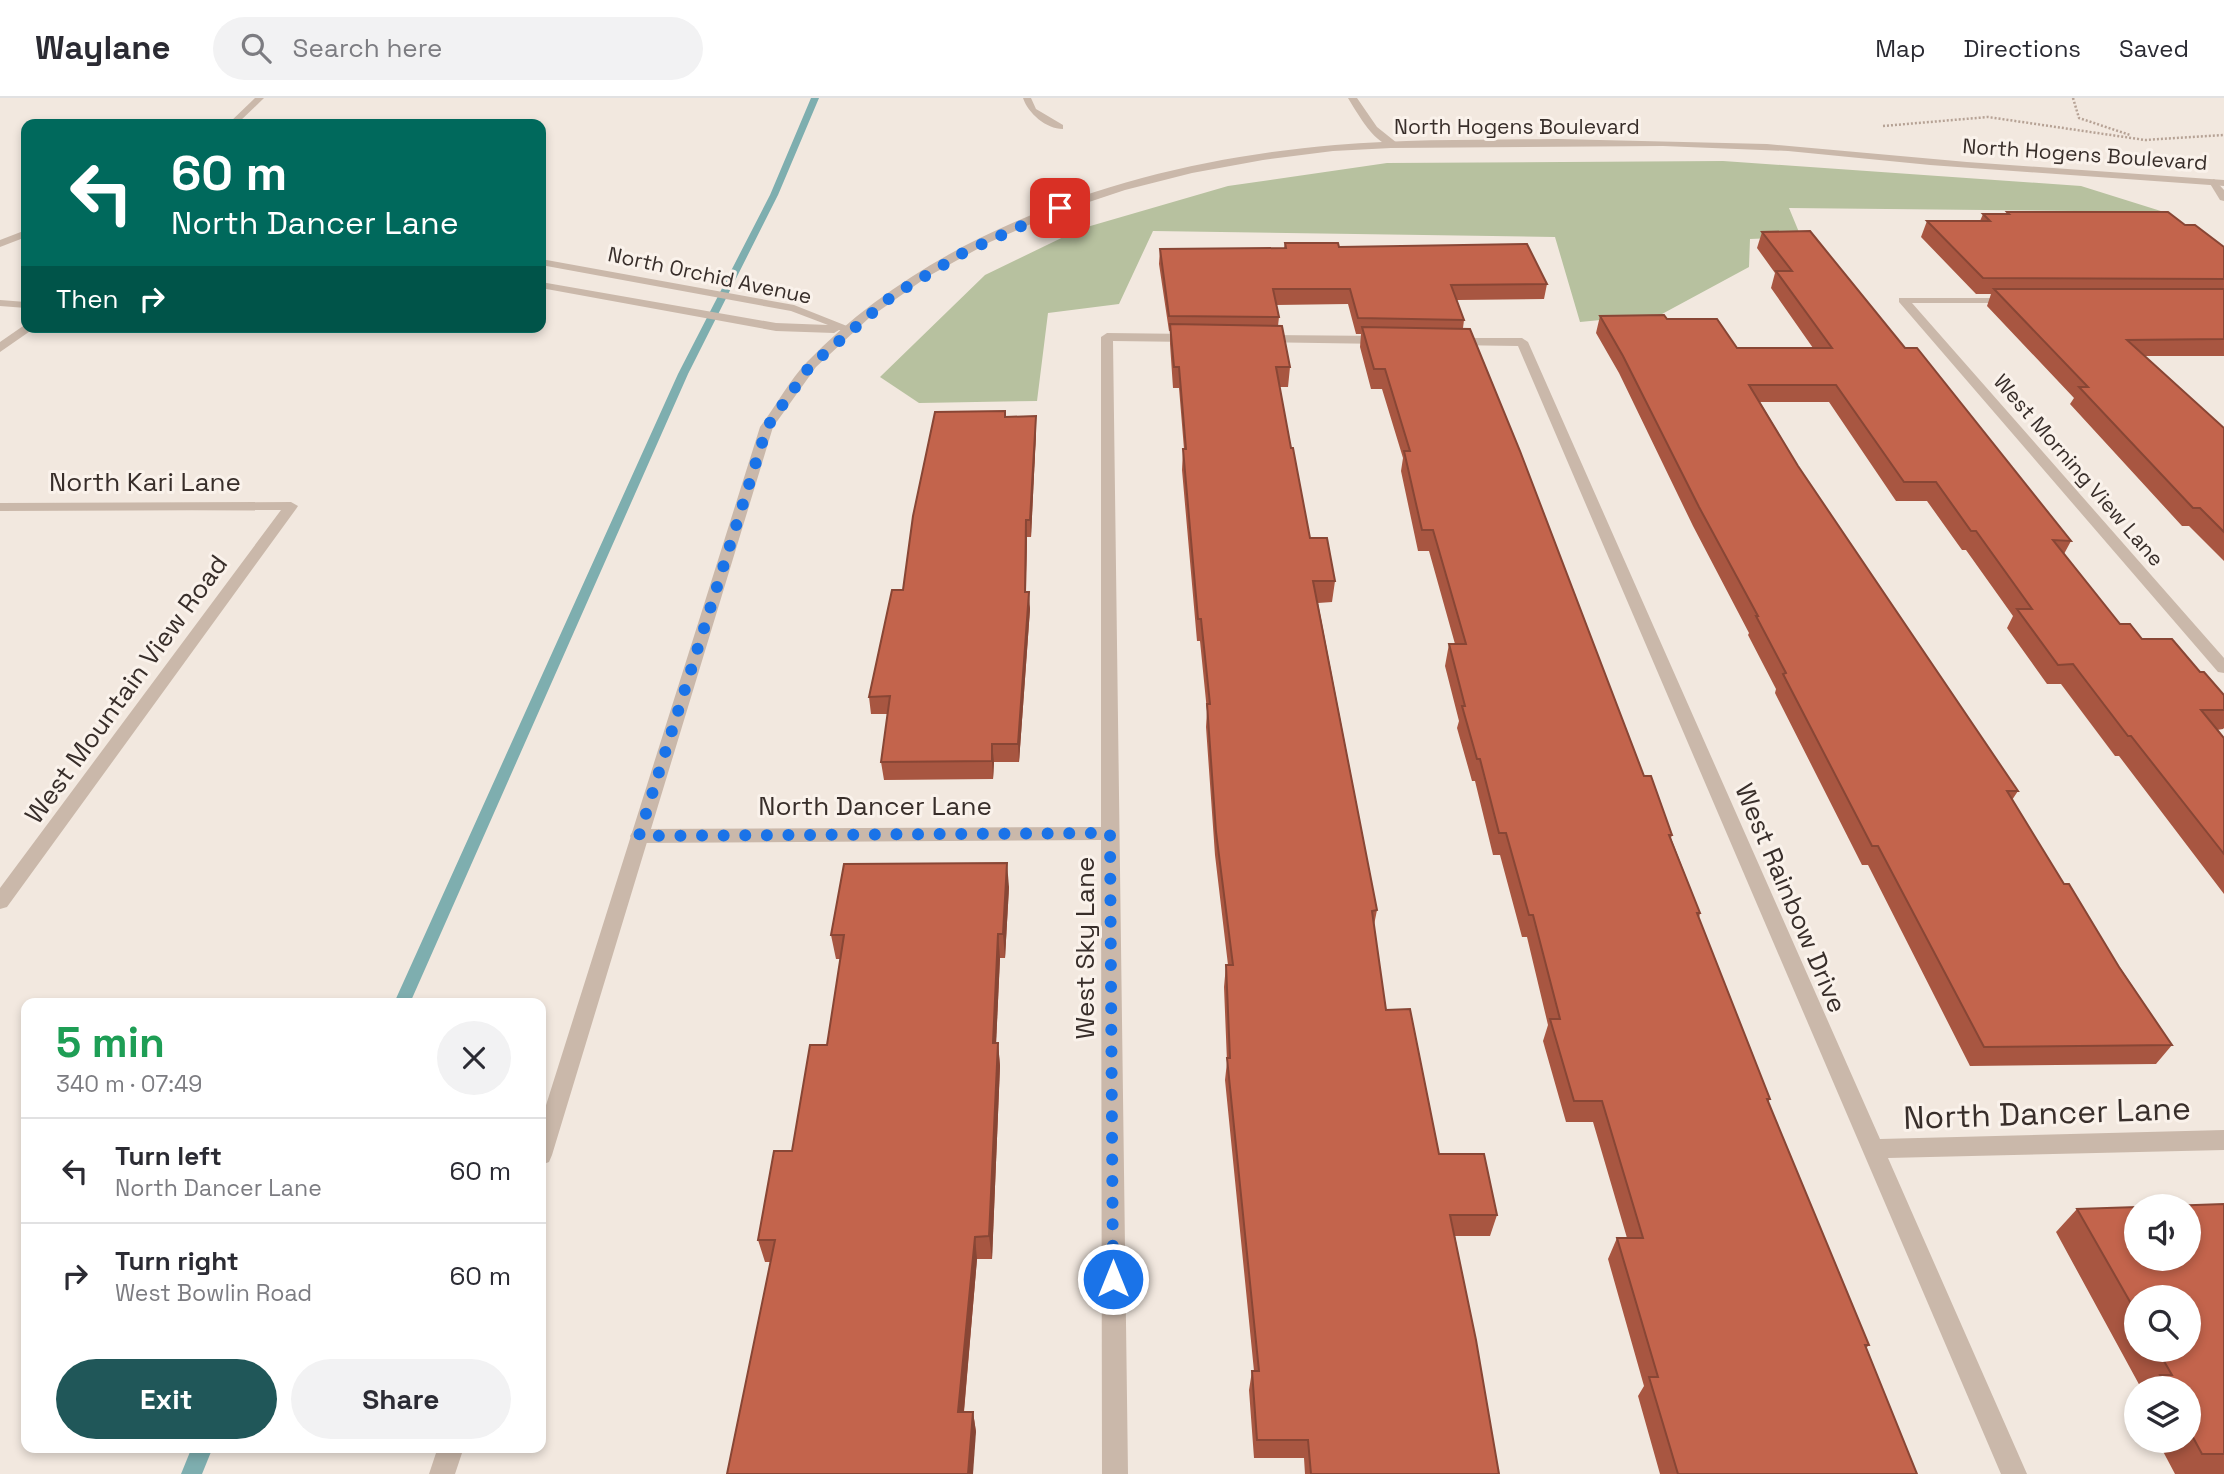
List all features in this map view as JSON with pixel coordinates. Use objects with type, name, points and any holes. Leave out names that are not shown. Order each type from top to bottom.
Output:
[{"type":"street","points":[[237,119],[260,98]]},
{"type":"street","points":[[1027,98],[1032,111],[1060,127]]},
{"type":"street","points":[[1352,98],[1374,129],[1394,145]]},
{"type":"street","name":"North Hogens Boulevard","points":[[546,1140],[767,427],[810,366],[892,296],[963,253],[1041,215],[1100,194],[1218,166],[1331,148],[1536,142],[1769,147],[1927,162],[2219,183]]},
{"type":"street","points":[[2219,183],[2224,198]]},
{"type":"street","points":[[0,244],[21,235]]},
{"type":"street","name":"North Orchid Avenue","points":[[546,263],[794,309],[851,330]]},
{"type":"street","name":"North Orchid Avenue","points":[[546,286],[776,327],[851,330]]},
{"type":"street","name":"West Morning View Lane","points":[[2028,300],[1903,300],[2224,668]]},
{"type":"street","points":[[0,303],[21,305]]},
{"type":"street","points":[[0,348],[21,333]]},
{"type":"street","name":"West Sky Lane","points":[[1115,1474],[1107,337],[1204,338]]},
{"type":"street","points":[[1245,339],[1398,341]]},
{"type":"street","name":"West Rainbow Drive","points":[[1439,341],[1522,342],[2014,1474]]},
{"type":"street","name":"North Kari Lane","points":[[0,507],[291,506]]},
{"type":"street","name":"West Mountain View Road","points":[[0,902],[291,506]]},
{"type":"street","name":"North Dancer Lane","points":[[639,836],[1110,833]]},
{"type":"street","name":"North Dancer Lane","points":[[1871,1149],[2224,1140]]},
{"type":"street","points":[[443,1474],[449,1453]]},
{"type":"path","points":[[2073,98],[2079,118],[2145,140],[2224,135]]},
{"type":"green space","points":[[1723,161],[2081,186],[2164,212],[1789,208],[1801,237],[1750,239],[1749,267],[1662,314],[1580,322],[1555,237],[1153,231],[1119,304],[1048,313],[1037,401],[919,403],[880,377],[985,275],[1080,229],[1228,186],[1387,163]]},
{"type":"building","points":[[2007,212],[2168,212],[2185,225],[2195,225],[2224,247],[2224,279],[1983,278],[1927,221],[1990,221],[1983,214],[2009,214]]},
{"type":"building","points":[[1810,231],[1905,348],[1917,348],[2071,541],[2053,540],[2120,624],[2130,624],[2142,639],[2172,639],[2224,695],[2224,710],[2201,710],[2224,738],[2224,854],[2073,664],[2058,665],[2017,609],[2032,609],[1976,531],[1971,531],[1936,482],[1904,482],[1836,385],[1749,385],[1798,466],[2018,791],[2007,791],[2064,884],[2069,884],[2119,967],[2172,1045],[1984,1047],[1878,846],[1872,846],[1783,674],[1786,673],[1758,616],[1600,316],[1664,315],[1667,319],[1717,319],[1737,348],[1832,348],[1776,271],[1792,271],[1762,232]]},
{"type":"building","points":[[1285,243],[1338,243],[1339,247],[1527,244],[1547,284],[1451,285],[1464,320],[1358,318],[1350,289],[1273,289],[1279,317],[1169,316],[1160,249],[1286,248]]},
{"type":"building","points":[[1994,289],[2224,289],[2224,339],[2127,340],[2224,428],[2224,532],[2200,508],[2193,508],[2079,387],[2088,387]]},
{"type":"building","points":[[1170,324],[1282,326],[1290,367],[1276,367],[1291,448],[1310,538],[1327,538],[1335,581],[1313,581],[1377,910],[1372,911],[1386,1010],[1410,1009],[1439,1154],[1484,1154],[1497,1215],[1450,1215],[1476,1340],[1499,1474],[1311,1474],[1308,1440],[1257,1440],[1252,1371],[1259,1371],[1227,1058],[1230,1058],[1226,965],[1233,965],[1216,832],[1207,704],[1210,704],[1201,619],[1198,619],[1183,449],[1186,449],[1179,367],[1174,367]]},
{"type":"building","points":[[1362,327],[1470,329],[1520,451],[1644,776],[1651,776],[1672,835],[1669,835],[1700,913],[1697,913],[1770,1099],[1767,1099],[1869,1345],[1865,1345],[1917,1474],[1678,1474],[1649,1377],[1658,1377],[1617,1238],[1643,1238],[1602,1101],[1574,1101],[1550,1019],[1560,1019],[1533,915],[1529,915],[1506,833],[1499,833],[1480,759],[1477,759],[1462,706],[1465,706],[1449,644],[1466,644],[1433,530],[1422,530],[1404,451],[1410,451],[1385,369],[1374,369]]},
{"type":"building","points":[[1005,411],[1005,417],[1036,416],[1030,520],[1026,520],[1025,592],[1029,592],[1018,744],[992,744],[992,761],[881,762],[890,696],[869,697],[892,590],[903,590],[913,516],[935,412]]},
{"type":"building","points":[[1007,863],[1003,934],[998,934],[993,1043],[998,1043],[989,1236],[975,1237],[958,1412],[973,1412],[968,1474],[727,1474],[775,1240],[758,1240],[774,1151],[792,1151],[810,1045],[827,1045],[844,935],[831,935],[844,864]]},
{"type":"building","points":[[2224,1204],[2224,1454],[2201,1452],[2201,1376],[2160,1375],[2172,1375],[2164,1362],[2201,1362],[2201,1285],[2124,1285],[2124,1291],[2077,1209],[2124,1207],[2124,1271],[2201,1271],[2201,1205]]},
{"type":"waterway","points":[[404,998],[683,374],[774,195],[815,98]]},
{"type":"waterway","points":[[191,1474],[200,1453]]},
{"type":"route","points":[[1060,208],[963,253],[892,296],[810,366],[767,427],[639,836],[1110,833],[1113,1279]]}]
